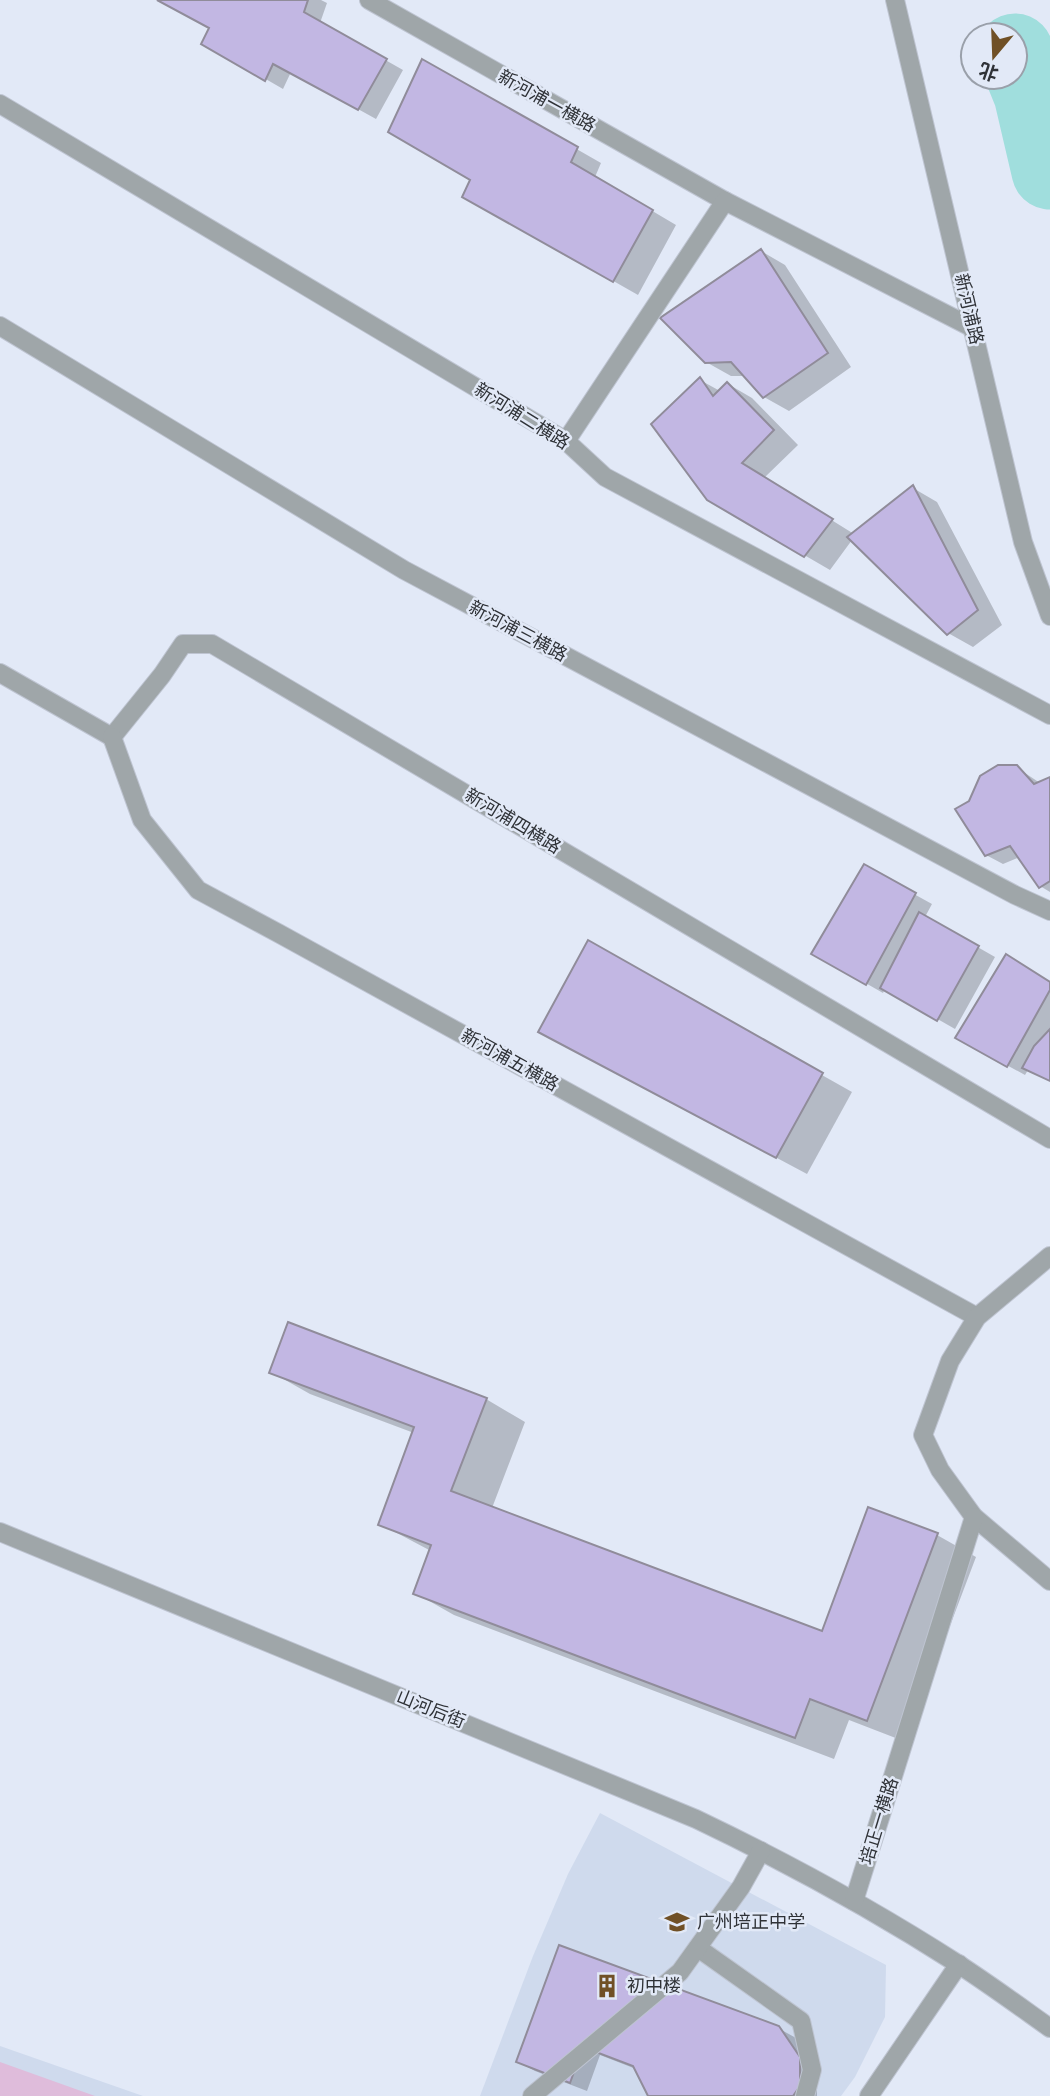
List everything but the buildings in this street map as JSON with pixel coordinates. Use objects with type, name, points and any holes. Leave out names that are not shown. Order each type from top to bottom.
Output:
[{"type":"street","name":"新河浦一横路","points":[[369,0],[725,201],[973,327]]},
{"type":"street","name":"新河浦路","points":[[895,0],[1023,542],[1050,616]]},
{"type":"street","name":"新河浦二横路","points":[[0,104],[566,440],[606,478],[1050,715]]},
{"type":"street","points":[[566,440],[725,201]]},
{"type":"street","name":"新河浦三横路","points":[[0,326],[404,570],[1015,895],[1050,911]]},
{"type":"street","name":"新河浦四横路","points":[[112,737],[162,675],[183,644],[212,644],[1050,1139]]},
{"type":"street","points":[[0,673],[112,737]]},
{"type":"street","name":"新河浦五横路","points":[[112,737],[142,820],[198,890],[977,1317]]},
{"type":"street","points":[[1050,1256],[977,1317],[950,1361],[923,1435],[940,1470],[974,1517],[1050,1581]]},
{"type":"street","name":"培正一横路","points":[[854,1902],[974,1517]]},
{"type":"street","name":"山河后街","points":[[0,1532],[673,1809],[761,1851],[854,1902]]},
{"type":"street","points":[[532,2096],[680,1972],[741,1887],[761,1851]]},
{"type":"street","points":[[854,1902],[959,1964],[1050,2028]]},
{"type":"street","points":[[698,1948],[802,2021],[812,2070],[805,2096]]},
{"type":"street","points":[[869,2096],[959,1964]]},
{"type":"shaded area","name":"广州培正中学","points":[[600,1813],[886,1965],[885,2017],[855,2077],[841,2096],[480,2096],[533,1956],[568,1874]]},
{"type":"shaded area","points":[[0,2046],[143,2096],[0,2096]]},
{"type":"shaded area","points":[[0,2062],[95,2096],[0,2096]]},
{"type":"waterway","points":[[1029,87],[1050,171]]},
{"type":"place","name":"广州培正中学","points":[[677,1922]]},
{"type":"place","name":"初中楼","points":[[607,1986]]}]
